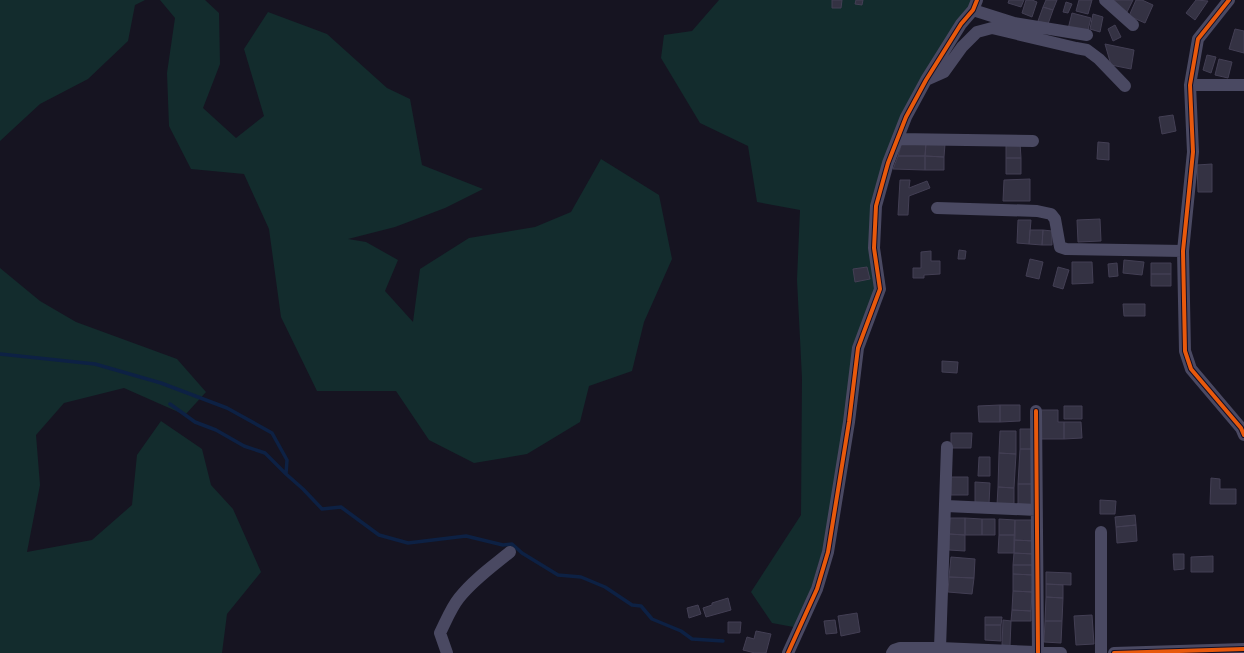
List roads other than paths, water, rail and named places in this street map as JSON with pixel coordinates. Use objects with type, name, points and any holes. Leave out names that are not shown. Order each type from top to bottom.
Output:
[{"type":"street","points":[[1105,0],[1133,25]]},
{"type":"street","points":[[1229,0],[1198,39],[1190,85],[1193,152],[1183,251],[1184,351],[1191,369],[1240,428],[1244,435]]},
{"type":"street","points":[[788,653],[817,589],[828,552],[848,429],[858,348],[880,289],[874,248],[876,206],[888,163],[906,117],[926,80],[961,24],[975,5],[1014,23],[1087,35]]},
{"type":"street","points":[[926,80],[944,72],[962,47],[977,32],[992,28],[1086,50],[1099,59],[1125,86]]},
{"type":"street","points":[[1190,85],[1244,85]]},
{"type":"street","points":[[898,139],[1033,141]]},
{"type":"street","points":[[937,208],[1037,211],[1051,214],[1055,219],[1060,247],[1066,249],[1183,251]]},
{"type":"street","points":[[1036,411],[1038,652]]},
{"type":"street","points":[[940,648],[947,447]]},
{"type":"street","points":[[946,506],[1036,510]]},
{"type":"street","points":[[1101,532],[1101,653]]},
{"type":"street","points":[[447,653],[440,633],[450,613],[460,598],[476,581],[510,552]]},
{"type":"street","points":[[892,653],[894,650],[900,648],[940,648],[1061,653]]},
{"type":"street","points":[[1114,653],[1244,649]]},
{"type":"waterway","points":[[0,354],[95,364],[161,383],[227,408],[272,433],[287,460],[286,474]]},
{"type":"waterway","points":[[170,404],[195,422],[216,430],[244,446],[265,453],[322,509],[341,507],[379,535],[408,543],[466,536],[503,545],[512,544],[522,553],[558,575],[581,577],[605,587],[632,605],[641,606],[652,619],[681,631],[692,639],[723,641]]}]
